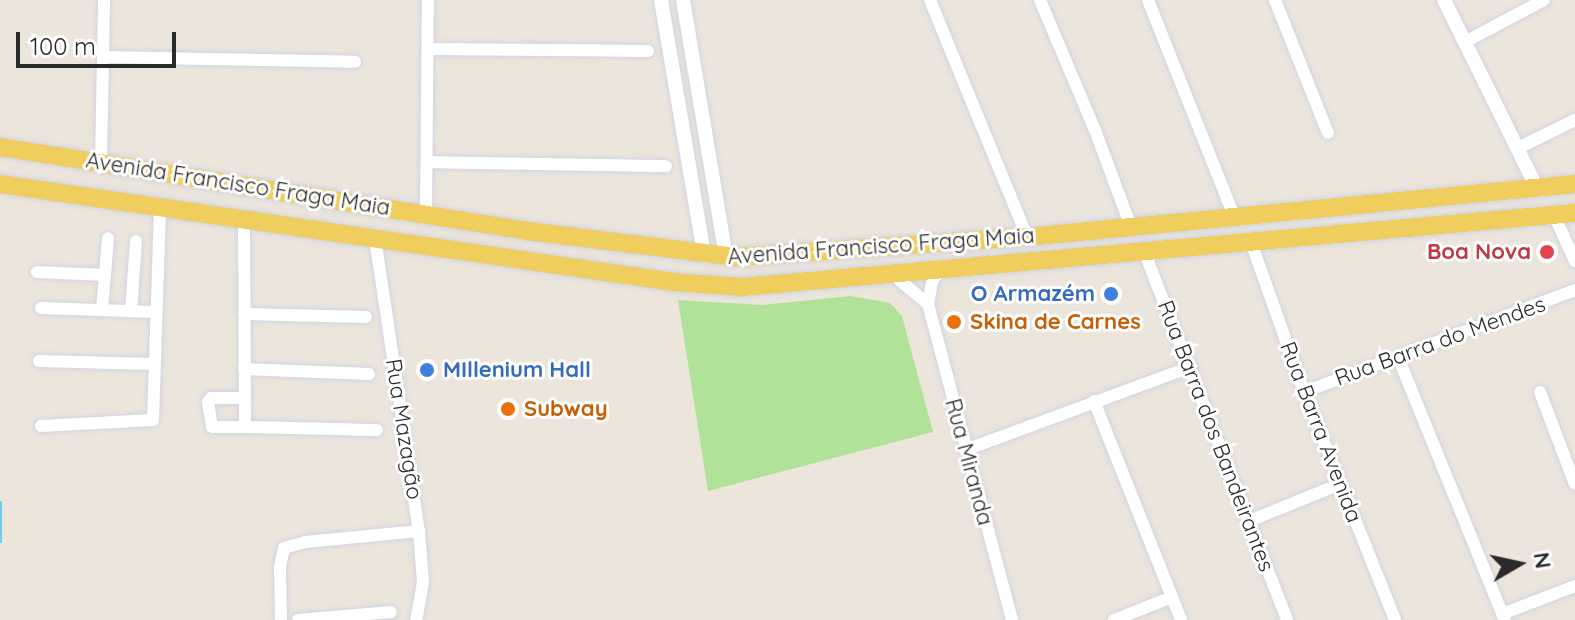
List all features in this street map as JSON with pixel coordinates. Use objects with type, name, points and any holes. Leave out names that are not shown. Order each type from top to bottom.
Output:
[{"type":"main road","name":"Avenida Francisco Fraga Maia","points":[[0,147],[528,231],[726,257],[1027,237],[1575,184]]},
{"type":"main road","name":"Avenida Francisco Fraga Maia","points":[[0,184],[673,282],[742,287],[1575,213]]},
{"type":"main road","points":[[1379,203],[1371,219],[1374,228],[1380,231]]},
{"type":"main road","points":[[1340,207],[1355,213],[1359,219],[1357,228],[1346,235]]},
{"type":"main road","points":[[528,231],[552,250],[550,258],[535,261]]},
{"type":"main road","points":[[581,269],[563,261],[556,250],[565,242],[588,239]]},
{"type":"street","points":[[101,161],[104,0]]},
{"type":"street","points":[[426,214],[428,0]]},
{"type":"street","points":[[661,0],[704,255]]},
{"type":"street","points":[[683,0],[726,257]]},
{"type":"street","points":[[930,0],[1027,237]]},
{"type":"street","points":[[1040,0],[1095,130],[1131,227]]},
{"type":"street","points":[[1148,0],[1234,216]]},
{"type":"street","points":[[1275,0],[1328,133]]},
{"type":"street","points":[[1444,0],[1537,188]]},
{"type":"street","points":[[1465,42],[1541,1]]},
{"type":"street","points":[[428,49],[648,51]]},
{"type":"street","points":[[670,51],[692,50]]},
{"type":"street","points":[[103,57],[355,62]]},
{"type":"street","points":[[1518,148],[1575,120]]},
{"type":"street","points":[[427,162],[666,166]]},
{"type":"street","points":[[41,426],[150,422],[154,418],[154,312],[160,208]]},
{"type":"street","points":[[1554,215],[1575,261]]},
{"type":"street","points":[[244,220],[245,427]]},
{"type":"street","points":[[102,310],[108,238]]},
{"type":"street","name":"Rua Mazagão","points":[[375,238],[419,531],[423,582],[416,620]]},
{"type":"street","points":[[131,311],[136,241]]},
{"type":"street","name":"Rua Barra Avenida","points":[[1251,242],[1304,392],[1392,619]]},
{"type":"street","name":"Rua Barra dos Bandeirantes","points":[[1144,251],[1287,620]]},
{"type":"street","points":[[892,274],[928,304],[932,282],[940,268]]},
{"type":"street","points":[[37,272],[105,275]]},
{"type":"street","name":"Rua Barra do Mendes","points":[[1304,392],[1575,290]]},
{"type":"street","name":"Rua Miranda","points":[[928,304],[1012,620]]},
{"type":"street","points":[[41,308],[154,312]]},
{"type":"street","points":[[244,314],[366,317]]},
{"type":"street","points":[[1398,357],[1503,617],[1575,586]]},
{"type":"street","points":[[39,361],[153,364]]},
{"type":"street","points":[[965,450],[1191,367]]},
{"type":"street","points":[[244,369],[369,374]]},
{"type":"street","points":[[1540,392],[1575,484]]},
{"type":"street","points":[[244,398],[211,398],[208,402],[212,427],[377,430]]},
{"type":"street","points":[[1094,401],[1181,620]]},
{"type":"street","points":[[1249,521],[1340,484]]},
{"type":"street","points":[[281,620],[284,548],[305,542],[419,531]]},
{"type":"street","points":[[423,582],[436,575]]},
{"type":"street","points":[[1114,620],[1172,597]]},
{"type":"street","points":[[298,620],[391,612]]},
{"type":"green space","points":[[850,296],[890,303],[902,316],[933,432],[708,491],[678,300],[762,305]]},
{"type":"waterway","points":[[0,502],[0,541]]},
{"type":"place","name":"Boa Nova","points":[[1547,252]]},
{"type":"place","name":"O Armazém","points":[[1111,294]]},
{"type":"place","name":"Skina de Carnes","points":[[954,322]]},
{"type":"place","name":"MIllenium Hall","points":[[427,370]]},
{"type":"place","name":"Subway","points":[[508,409]]}]
